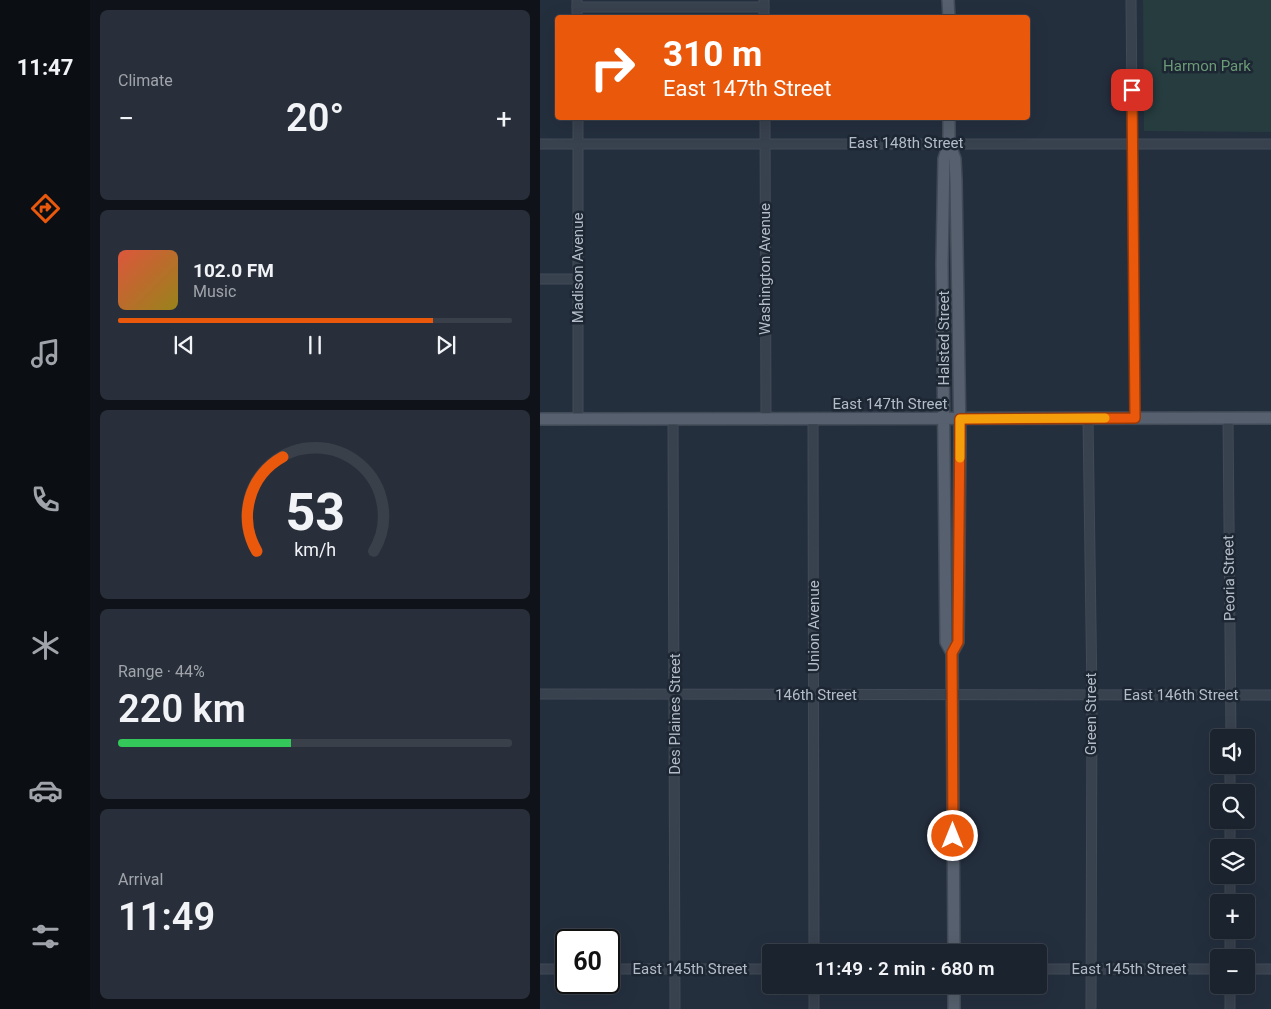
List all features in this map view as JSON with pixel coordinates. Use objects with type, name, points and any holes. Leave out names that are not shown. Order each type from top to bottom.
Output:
[{"type":"main road","points":[[948,0],[949,15]]},
{"type":"main road","name":"Halsted Street","points":[[949,120],[949,143],[944,159],[943,419],[946,642],[952,653]]},
{"type":"main road","name":"Halsted Street","points":[[949,143],[955,159],[956,180],[960,419],[958,642],[952,653],[954,944]]},
{"type":"main road","name":"East 147th Street","points":[[540,419],[1271,418]]},
{"type":"main road","points":[[954,994],[954,1009]]},
{"type":"street","points":[[1132,0],[1135,418]]},
{"type":"street","points":[[577,3],[764,3]]},
{"type":"street","name":"Madison Avenue","points":[[578,120],[578,419]]},
{"type":"street","name":"Washington Avenue","points":[[765,120],[766,420]]},
{"type":"street","name":"East 148th Street","points":[[540,144],[1271,144]]},
{"type":"street","points":[[540,279],[578,279]]},
{"type":"street","name":"Green Street","points":[[1088,418],[1092,696],[1091,1009]]},
{"type":"street","name":"Peoria Street","points":[[1228,418],[1230,729]]},
{"type":"street","name":"Des Plaines Street","points":[[673,420],[676,694],[675,1009]]},
{"type":"street","name":"Union Avenue","points":[[813,420],[814,944]]},
{"type":"street","name":"146th Street","points":[[540,694],[1092,696]]},
{"type":"street","name":"East 146th Street","points":[[1092,696],[1271,695]]},
{"type":"street","points":[[540,969],[555,969]]},
{"type":"street","name":"East 145th Street","points":[[620,969],[762,969]]},
{"type":"street","name":"East 145th Street","points":[[1047,969],[1210,969]]},
{"type":"street","points":[[1255,969],[1271,969]]},
{"type":"street","points":[[814,994],[814,1009]]},
{"type":"street","points":[[1230,994],[1230,1009]]},
{"type":"green space","name":"Harmon Park","points":[[1143,0],[1271,0],[1271,132],[1144,131]]},
{"type":"slow traffic","points":[[960,458],[960,419],[1105,418]]},
{"type":"route","points":[[953,836],[952,653],[958,642],[960,419],[1135,418],[1132,90]]}]
